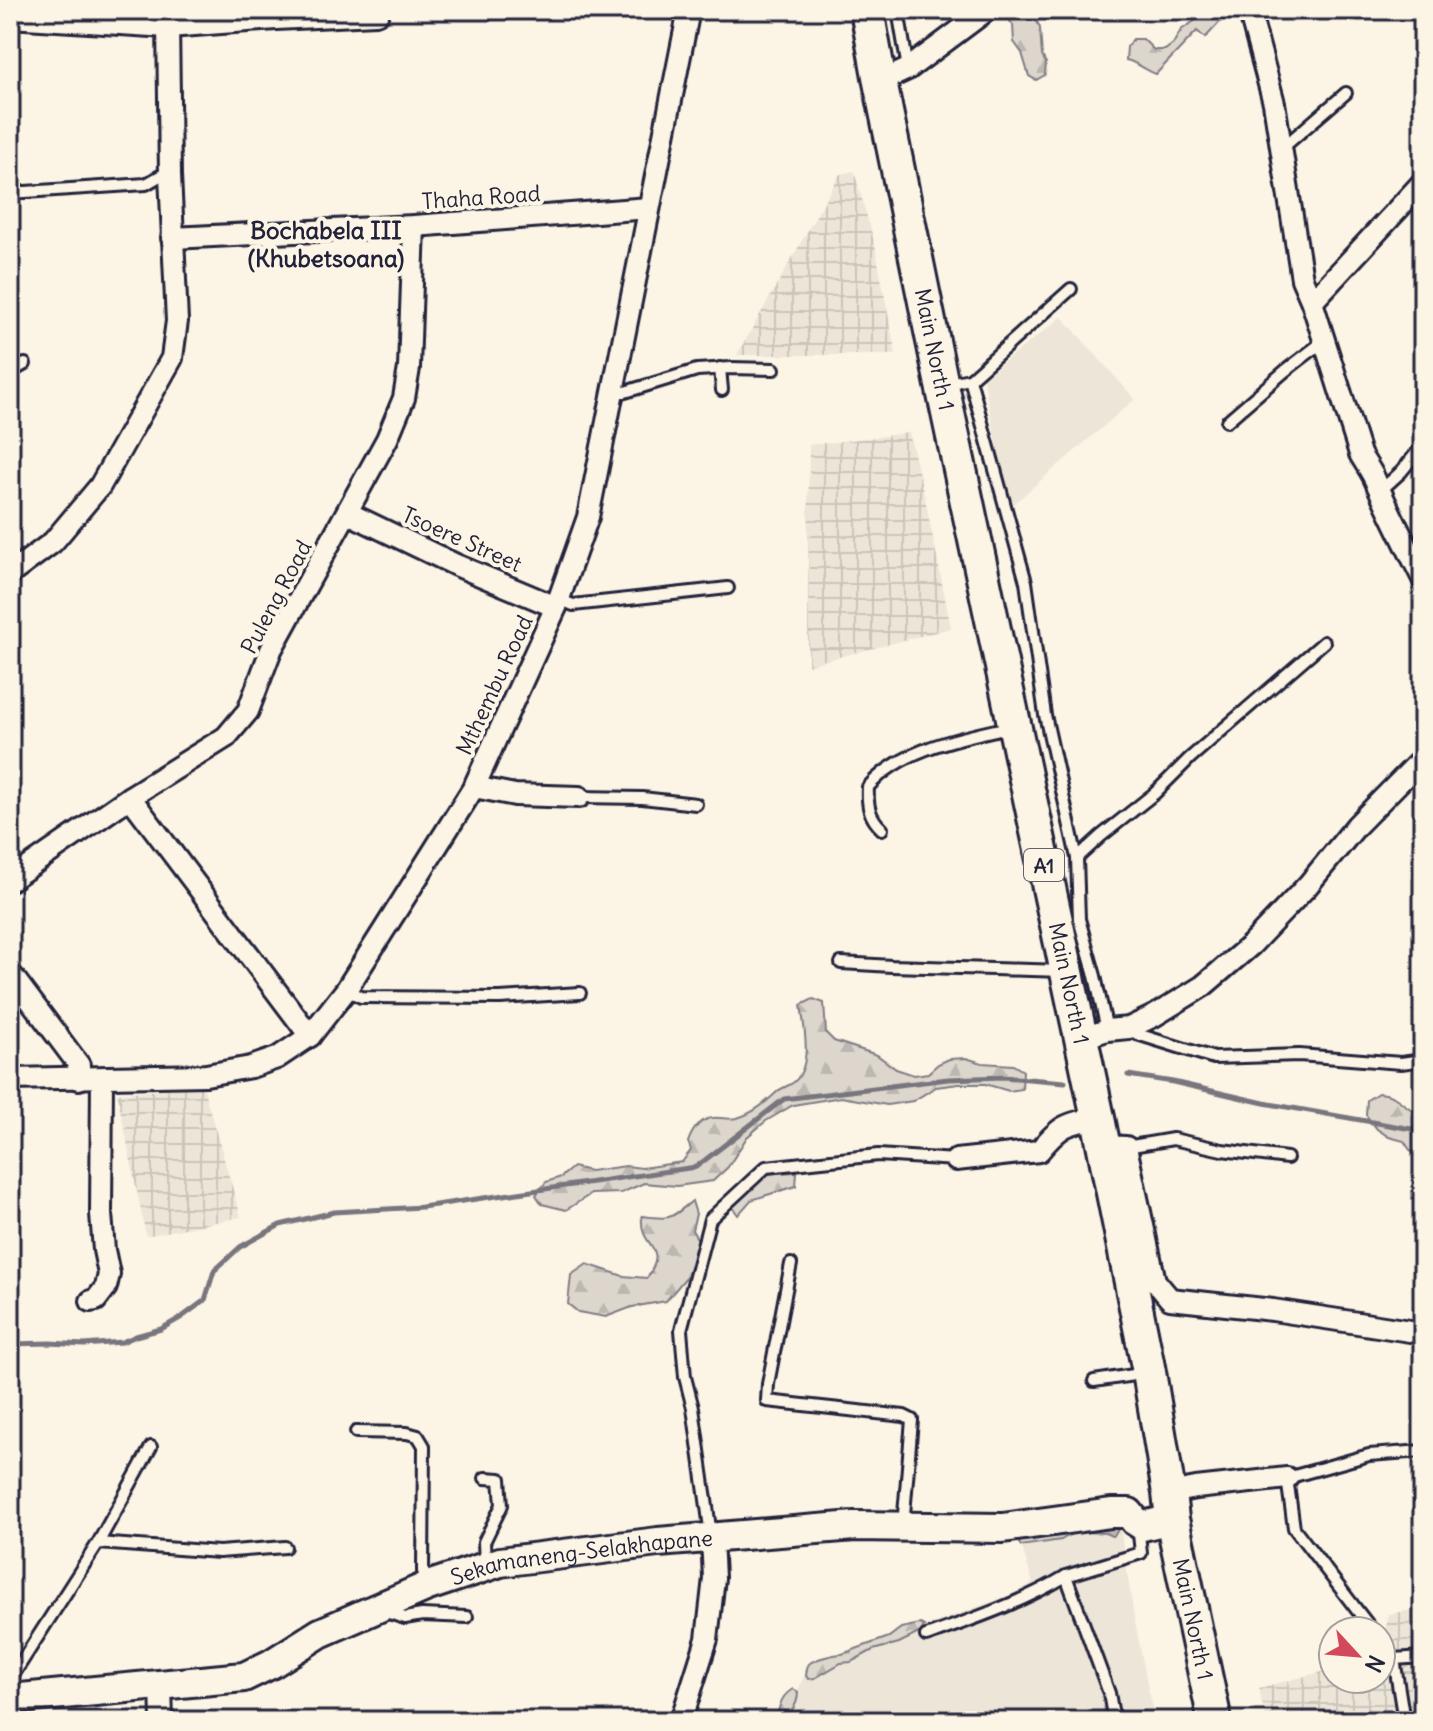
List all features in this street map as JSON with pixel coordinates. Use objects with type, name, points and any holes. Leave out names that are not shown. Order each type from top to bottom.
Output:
[{"type":"main road","name":"Main North 1","points":[[867,10],[894,75],[956,382],[1015,726],[1066,971],[1094,1034],[1108,1137],[1149,1372],[1161,1513],[1215,1721]]},
{"type":"street","points":[[10,13],[158,18],[375,10]]},
{"type":"street","name":"Mthembu Road","points":[[10,1079],[206,1075],[251,1067],[277,1058],[310,1036],[346,990],[474,787],[558,603],[588,517],[689,10]]},
{"type":"street","points":[[894,75],[987,10]]},
{"type":"street","points":[[1249,10],[1274,103],[1302,279],[1360,454],[1375,478],[1379,492],[1422,576]]},
{"type":"street","points":[[10,574],[53,542],[100,486],[172,358],[177,321],[158,18]]},
{"type":"street","points":[[1312,302],[1423,182]]},
{"type":"street","name":"Thaha Road","points":[[172,238],[414,226],[649,208]]},
{"type":"street","name":"Puleng Road","points":[[10,880],[130,797],[226,737],[248,711],[271,650],[348,513],[387,439],[404,398],[409,368],[414,226]]},
{"type":"street","name":"Tsoere Street","points":[[348,513],[456,565],[558,603]]},
{"type":"street","points":[[1094,1034],[1129,1028],[1203,986],[1251,945],[1308,885],[1357,825],[1423,758]]},
{"type":"street","points":[[474,787],[515,795],[579,797]]},
{"type":"street","points":[[130,797],[310,1036]]},
{"type":"street","points":[[10,973],[79,1065],[79,1079]]},
{"type":"street","points":[[91,1301],[96,1300],[106,1287],[109,1274],[101,1214],[102,1078]]},
{"type":"street","points":[[956,1160],[1039,1151],[1057,1130],[1078,1121],[1108,1137],[1155,1281],[1170,1299],[1273,1310],[1423,1333]]},
{"type":"street","points":[[1161,1513],[1196,1488],[1287,1478]]},
{"type":"street","name":"Sekamaneng-Selakhapane","points":[[10,1699],[244,1677],[320,1633],[428,1586],[500,1562],[658,1542],[855,1526],[1003,1528],[1111,1513],[1129,1513],[1135,1521],[1161,1513]]},
{"type":"street","points":[[681,1721],[707,1639],[714,1578],[712,1538]]},
{"type":"street","points":[[161,1684],[162,1721]]},
{"type":"lane","points":[[894,75],[898,10]]},
{"type":"lane","points":[[1280,145],[1288,143],[1346,93]]},
{"type":"lane","points":[[10,193],[146,184],[160,176],[170,175]]},
{"type":"lane","points":[[1071,289],[956,382],[1026,582],[1045,715],[1077,858],[1079,919],[1095,976],[1094,1034]]},
{"type":"lane","points":[[1227,421],[1324,341]]},
{"type":"lane","points":[[10,371],[25,364]]},
{"type":"lane","points":[[720,368],[722,390]]},
{"type":"lane","points":[[613,392],[625,392],[697,370],[774,369]]},
{"type":"lane","points":[[1379,492],[1423,445]]},
{"type":"lane","points":[[558,603],[573,605],[728,588]]},
{"type":"lane","points":[[1077,858],[1155,793],[1190,758],[1324,642]]},
{"type":"lane","points":[[882,829],[869,812],[868,787],[875,779],[907,757],[952,740],[1015,726]]},
{"type":"lane","points":[[579,797],[642,798],[696,804]]},
{"type":"lane","points":[[841,963],[1066,971]]},
{"type":"lane","points":[[346,990],[361,997],[500,998],[580,993]]},
{"type":"lane","points":[[1129,1028],[1137,1034],[1214,1058],[1299,1055],[1401,1063],[1423,1060]]},
{"type":"lane","points":[[1108,1137],[1173,1139],[1222,1150],[1287,1158]]},
{"type":"lane","points":[[712,1538],[693,1408],[685,1377],[681,1330],[710,1219],[766,1167],[878,1155],[956,1160]]},
{"type":"lane","points":[[791,1264],[767,1401],[904,1416],[912,1420],[903,1528]]},
{"type":"lane","points":[[1094,1381],[1149,1372]]},
{"type":"lane","points":[[356,1432],[407,1433],[418,1436],[424,1446],[423,1571],[428,1586]]},
{"type":"lane","points":[[10,1680],[98,1543],[151,1447]]},
{"type":"lane","points":[[1361,1615],[1294,1528],[1287,1478],[1369,1455],[1423,1451]]},
{"type":"lane","points":[[485,1478],[500,1479],[502,1505],[484,1542],[485,1566]]},
{"type":"lane","points":[[926,1636],[980,1617],[1066,1576],[1141,1553],[1139,1534],[1161,1513]]},
{"type":"lane","points":[[98,1543],[219,1552],[285,1547]]},
{"type":"lane","points":[[1066,1576],[1109,1693],[1114,1721]]},
{"type":"lane","points":[[386,1604],[392,1614],[405,1618],[422,1615],[467,1617]]},
{"type":"lane","points":[[1397,1659],[1423,1657]]},
{"type":"lane","points":[[1397,1678],[1404,1721]]},
{"type":"shaded area","points":[[854,171],[874,241],[896,355],[737,355],[840,174]]},
{"type":"shaded area","points":[[1062,317],[1135,399],[1010,507],[983,378]]},
{"type":"shaded area","points":[[909,433],[951,628],[808,665],[809,445]]},
{"type":"shaded area","points":[[203,1087],[241,1217],[146,1236],[117,1093]]},
{"type":"shaded area","points":[[1119,1520],[1134,1617],[1157,1721],[786,1721],[807,1668],[877,1640],[1010,1595],[1033,1583],[1020,1541]]},
{"type":"shaded area","points":[[1423,1608],[1423,1721],[1266,1721],[1259,1688],[1317,1673],[1317,1695],[1397,1695],[1397,1615],[1389,1614]]},
{"type":"green space","points":[[1013,10],[1032,10],[1040,28],[1042,56],[1046,63],[1045,75],[1036,80],[1029,76],[1022,53],[1014,42],[1010,21]]},
{"type":"green space","points":[[1211,10],[1219,12],[1221,21],[1205,38],[1197,31],[1156,74],[1126,60],[1127,47],[1133,39],[1143,39],[1154,50],[1165,50],[1173,44],[1181,30]]},
{"type":"green space","points":[[813,999],[824,1003],[826,1033],[834,1041],[877,1055],[896,1069],[914,1075],[928,1073],[949,1059],[966,1058],[982,1063],[1013,1065],[1023,1071],[1022,1089],[1009,1091],[985,1084],[959,1084],[936,1087],[913,1101],[887,1105],[841,1097],[793,1105],[747,1137],[728,1167],[713,1181],[677,1186],[644,1183],[621,1193],[591,1194],[566,1210],[542,1204],[536,1195],[546,1182],[561,1177],[573,1167],[590,1171],[682,1162],[691,1150],[688,1142],[700,1123],[713,1118],[743,1116],[794,1082],[804,1066],[805,1056],[801,1005]]},
{"type":"green space","points":[[1378,1093],[1392,1096],[1410,1109],[1423,1113],[1423,1155],[1410,1150],[1404,1141],[1389,1137],[1377,1129],[1366,1115],[1367,1100]]},
{"type":"green space","points":[[797,1172],[796,1186],[751,1200],[738,1215],[733,1208],[736,1188],[752,1179]]},
{"type":"green space","points":[[692,1201],[696,1214],[692,1230],[701,1245],[693,1269],[666,1301],[632,1307],[606,1317],[578,1312],[568,1304],[571,1275],[587,1264],[623,1276],[647,1278],[656,1258],[642,1227],[642,1216],[670,1217]]},
{"type":"green space","points":[[1116,1524],[1118,1529],[1112,1536],[1105,1533],[1073,1533],[1061,1540],[1021,1546],[1016,1539]]},
{"type":"green space","points":[[924,1626],[921,1632],[899,1643],[841,1663],[815,1678],[806,1676],[808,1666],[813,1661],[842,1654],[889,1637],[901,1628]]},
{"type":"green space","points":[[793,1689],[798,1692],[798,1697],[787,1721],[775,1721],[782,1699]]},
{"type":"waterway","points":[[1128,1075],[1423,1131]]},
{"type":"waterway","points":[[10,1344],[122,1342],[161,1329],[205,1300],[214,1271],[240,1247],[280,1225],[334,1212],[422,1207],[696,1167],[784,1099],[948,1079],[1003,1077],[1065,1082]]},
{"type":"district","name":"Bochabela III (Khubetsoana)","points":[[326,244]]}]
